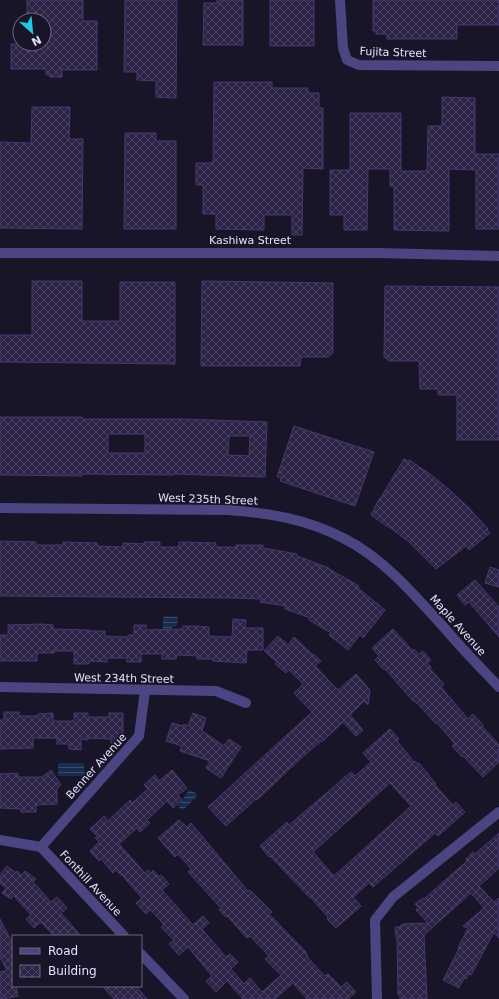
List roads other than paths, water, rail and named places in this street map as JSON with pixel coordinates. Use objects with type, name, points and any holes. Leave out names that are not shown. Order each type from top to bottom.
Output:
[{"type":"street","name":"Fujita Street","points":[[340,0],[343,48],[347,60],[359,65],[499,66]]},
{"type":"street","name":"Kashiwa Street","points":[[0,253],[378,253],[499,256]]},
{"type":"street","name":"West 235th Street","points":[[0,508],[228,510],[261,512],[283,516],[325,530],[346,539],[375,558],[415,595]]},
{"type":"street","name":"Maple Avenue","points":[[415,595],[499,687]]},
{"type":"street","name":"West 234th Street","points":[[0,687],[145,691],[216,691],[246,703]]},
{"type":"street","name":"Benner Avenue","points":[[41,847],[139,736],[145,691]]},
{"type":"street","points":[[377,999],[375,920],[393,898],[499,812]]},
{"type":"street","points":[[0,840],[41,847]]},
{"type":"street","name":"Fonthill Avenue","points":[[41,847],[123,935]]},
{"type":"street","points":[[142,955],[184,999]]},
{"type":"water","points":[[165,616],[178,617],[177,625],[172,627],[172,629],[163,630],[163,618]]},
{"type":"water","points":[[58,763],[84,763],[85,776],[58,776]]},
{"type":"water","points":[[189,790],[196,793],[197,796],[182,810],[178,806]]}]
